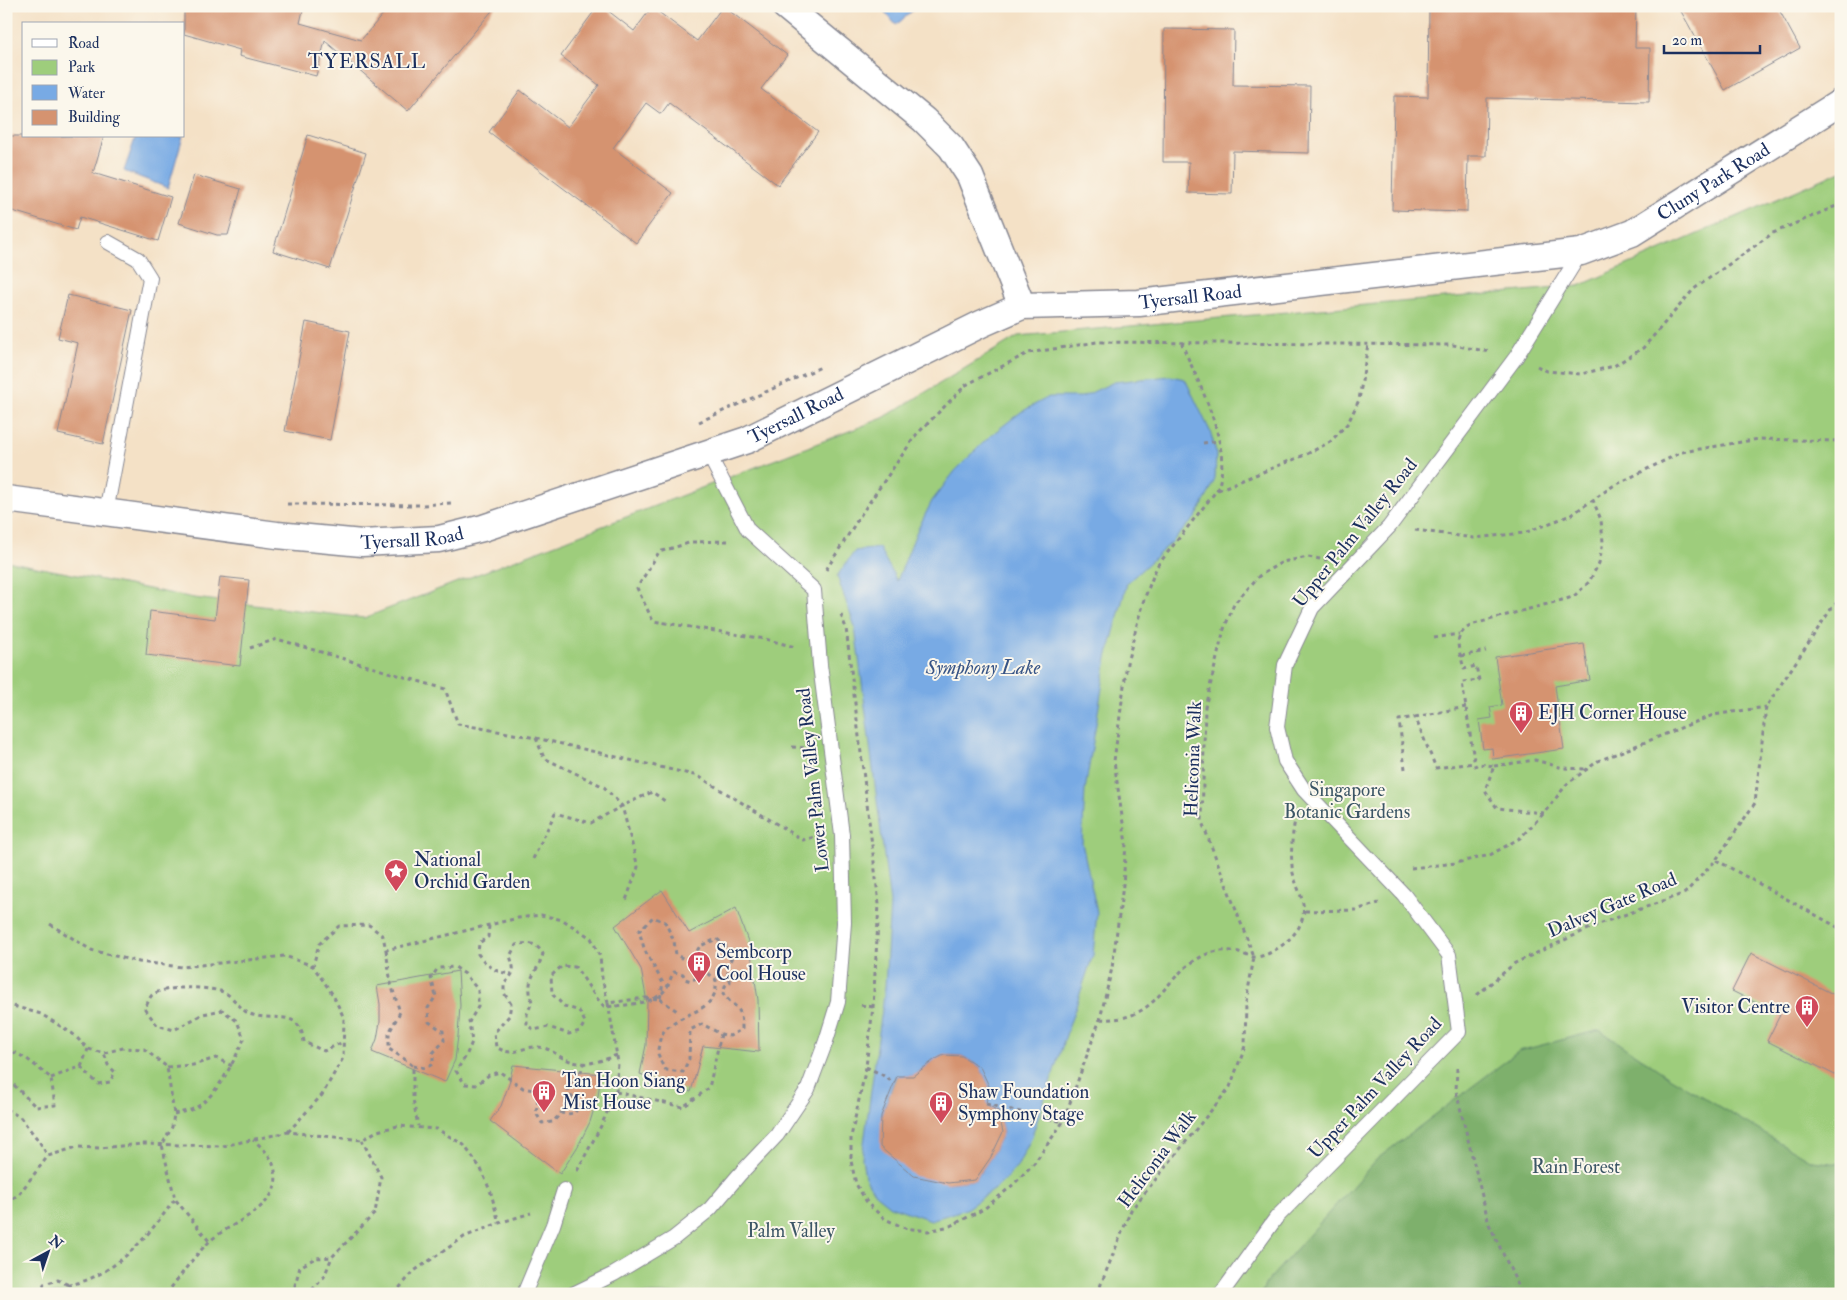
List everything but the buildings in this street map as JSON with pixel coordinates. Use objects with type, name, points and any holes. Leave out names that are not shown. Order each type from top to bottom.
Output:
[{"type":"street","points":[[785,6],[924,120],[951,147],[970,176],[1022,306]]},
{"type":"street","name":"Cluny Park Road","points":[[1581,252],[1632,233],[1841,102]]},
{"type":"street","name":"Tyersall Road","points":[[6,499],[277,535],[362,543],[439,539],[483,528],[747,440],[981,324],[1022,306],[1139,303],[1581,252]]},
{"type":"lane","points":[[106,512],[150,278],[138,259],[108,242]]},
{"type":"lane","name":"Upper Palm Valley Road","points":[[1221,1294],[1276,1218],[1459,1032],[1449,955],[1404,894],[1304,790],[1285,761],[1277,727],[1285,665],[1312,608],[1390,527],[1516,357],[1581,252]]},
{"type":"lane","points":[[708,453],[748,530],[814,590]]},
{"type":"lane","name":"Lower Palm Valley Road","points":[[573,1294],[614,1274],[674,1238],[710,1210],[739,1175],[778,1135],[808,1089],[838,1002],[844,923],[842,835],[819,653],[814,590]]},
{"type":"lane","points":[[524,1294],[553,1225],[564,1190]]},
{"type":"path","points":[[814,590],[862,513],[916,434],[966,385],[1028,353],[1097,342],[1453,346],[1516,357],[1547,371],[1581,374],[1614,366],[1643,348],[1694,289],[1773,233],[1841,204]]},
{"type":"path","points":[[839,609],[846,628],[880,904],[873,1007],[866,1067],[852,1137],[852,1168],[856,1184],[868,1204],[885,1219],[905,1228],[928,1231],[950,1226],[984,1209],[1014,1184],[1035,1162],[1063,1122],[1100,1019],[1112,968],[1124,877],[1126,844],[1114,761],[1127,663],[1142,605],[1157,566],[1217,490],[1222,479],[1222,450],[1220,441],[1214,421],[1182,344]]},
{"type":"path","points":[[1217,490],[1307,454],[1330,442],[1348,423],[1359,400],[1368,344]]},
{"type":"path","points":[[1841,436],[1838,441],[1841,450]]},
{"type":"path","points":[[1390,527],[1474,538],[1524,533],[1572,515],[1613,486],[1682,452],[1759,439],[1838,441]]},
{"type":"path","points":[[1203,443],[1220,441]]},
{"type":"path","points":[[1474,764],[1462,682],[1479,680],[1476,666],[1464,669],[1457,639],[1460,634],[1474,624],[1573,597],[1588,582],[1599,563],[1603,542],[1602,520],[1593,500]]},
{"type":"path","points":[[759,540],[692,542],[659,552],[637,588],[653,620],[765,640],[819,653]]},
{"type":"path","name":"Heliconia Walk","points":[[1098,1294],[1131,1210],[1230,1087],[1246,1046],[1246,1002],[1254,957],[1202,822],[1205,708],[1224,629],[1234,604],[1253,582],[1259,576],[1282,562],[1308,557],[1354,563]]},
{"type":"path","name":"Dalvey Gate Road","points":[[1522,1294],[1489,1224],[1456,1091],[1459,1032],[1470,1001],[1515,963],[1599,924],[1685,893],[1716,860],[1755,803],[1766,708],[1830,609],[1841,598]]},
{"type":"path","points":[[1434,638],[1460,634]]},
{"type":"path","points":[[250,648],[277,639],[445,689],[458,724],[536,738],[698,776],[803,840],[821,835],[842,835]]},
{"type":"path","points":[[1461,656],[1486,650]]},
{"type":"path","points":[[1405,769],[1399,720],[1466,707]]},
{"type":"path","points":[[1383,871],[1456,863],[1490,855],[1520,838],[1544,813],[1567,784],[1598,761],[1713,715],[1766,708]]},
{"type":"path","points":[[1415,717],[1436,768],[1474,764],[1475,766],[1478,764],[1494,766],[1535,760],[1563,768],[1588,769]]},
{"type":"path","points":[[536,738],[544,758],[604,786],[622,806],[638,867],[626,903]]},
{"type":"path","points":[[1494,766],[1485,790],[1498,808],[1544,813]]},
{"type":"path","points":[[1100,1019],[1116,1020],[1132,1017],[1145,1009],[1194,960],[1208,953],[1223,951],[1239,952],[1254,957],[1271,952],[1287,942],[1299,928],[1306,911],[1293,871],[1292,830],[1304,790]]},
{"type":"path","points":[[533,859],[554,813],[591,824],[622,806],[652,792],[665,801]]},
{"type":"path","points":[[1716,860],[1841,929]]},
{"type":"path","points":[[1306,911],[1356,910],[1404,894]]},
{"type":"path","points":[[386,950],[518,918],[541,915],[563,920],[591,938],[600,956],[602,978],[618,1063],[616,1092],[581,1167],[564,1190],[546,1207],[464,1237],[414,1271],[394,1294]]},
{"type":"path","points":[[617,1055],[583,1064],[573,1062],[547,1048],[534,1047],[521,1051],[505,1052],[496,1048],[494,1033],[509,1016],[511,1004],[504,993],[504,984],[513,975],[514,969],[510,956],[516,945],[529,942],[539,947],[543,954],[539,968],[531,977],[529,990],[532,1002],[527,1014],[527,1025],[534,1030],[548,1027],[568,1034],[580,1031],[585,1022],[579,1011],[564,1006],[552,994],[551,976],[562,966],[574,967],[584,978],[597,1000],[605,1007],[647,1002],[664,991],[674,972],[683,974],[685,979],[691,981],[709,974],[716,980],[717,988],[713,999],[703,1008],[668,1026],[660,1037],[658,1055],[666,1070],[683,1072],[689,1059],[690,1030],[702,1024],[721,1034],[730,1036],[742,1029],[742,1015],[736,1005],[728,1000],[724,994],[725,986],[730,982],[730,976],[726,970],[732,957],[728,948],[717,939],[700,946],[692,959],[686,960],[676,955],[674,941],[665,922],[653,917],[639,931],[645,951],[663,983],[660,999]]},
{"type":"path","points":[[50,924],[91,950],[139,962],[182,967],[285,956],[313,966],[333,995],[344,1018],[342,1058],[322,1095],[288,1132]]},
{"type":"path","points":[[313,966],[318,944],[339,926],[369,925],[382,936],[391,984],[400,1012],[389,1033],[389,1049],[413,1066],[425,1068],[433,1064],[433,1053],[444,1041],[443,1032],[429,1022],[428,1008],[436,996],[431,978],[438,968],[455,967],[465,974],[478,990],[478,1007],[469,1022],[472,1042],[466,1056],[456,1071],[465,1084],[476,1085],[489,1075],[500,1072],[523,1088],[534,1090],[538,1099],[536,1113],[542,1123],[554,1122],[561,1113],[575,1113],[578,1106],[568,1090],[570,1083],[580,1076],[583,1064]]},
{"type":"path","points":[[490,926],[488,937],[479,943],[478,954],[488,966],[499,973],[513,975]]},
{"type":"path","points":[[174,1114],[196,1108],[215,1090],[232,1066],[244,1039],[237,1021],[222,1010],[203,1014],[174,1030],[157,1025],[145,1009],[152,995],[169,988],[212,989],[226,993],[249,1014],[292,1019],[302,1030],[304,1042],[324,1051],[343,1042]]},
{"type":"path","points":[[608,1003],[645,998],[660,999],[677,1011]]},
{"type":"path","points":[[6,1004],[41,1014],[73,1034],[88,1049],[104,1053],[123,1048],[144,1049],[167,1067],[193,1065],[216,1058],[232,1066]]},
{"type":"path","points":[[616,1092],[683,1107],[708,1088],[721,1034]]},
{"type":"path","points":[[6,1048],[27,1059],[52,1078],[55,1105],[36,1107],[6,1077]]},
{"type":"path","points":[[81,1067],[88,1049]]},
{"type":"path","points":[[81,1067],[98,1084],[110,1082],[114,1072],[108,1065],[104,1053]]},
{"type":"path","points":[[413,1066],[413,1099],[418,1126]]},
{"type":"path","points":[[52,1078],[81,1067]]},
{"type":"path","points":[[167,1067],[174,1114],[172,1126],[162,1145],[175,1199],[209,1242]]},
{"type":"path","points":[[866,1067],[894,1083]]},
{"type":"path","points":[[986,1104],[1063,1122]]},
{"type":"path","points":[[6,1109],[20,1117],[48,1156]]},
{"type":"path","points":[[6,1203],[19,1194],[48,1156],[77,1147],[223,1146],[288,1132],[362,1140],[377,1131],[398,1126],[437,1129],[464,1146],[481,1169],[491,1193],[499,1223]]},
{"type":"path","points":[[166,1294],[209,1242],[257,1210],[272,1192],[276,1178],[273,1162],[265,1150],[253,1140]]},
{"type":"path","points":[[305,1294],[312,1290],[324,1277],[332,1257],[375,1213],[381,1177],[362,1140]]},
{"type":"path","points":[[40,1294],[44,1284],[58,1280],[70,1285],[81,1283],[102,1273],[125,1256],[151,1232],[175,1199]]},
{"type":"path","points":[[298,1294],[295,1285],[300,1268],[315,1258],[332,1257]]},
{"type":"path","points":[[67,1294],[70,1285]]},
{"type":"green space","name":"Singapore Botanic Gardens","points":[[1841,171],[1841,1294],[6,1294],[6,561],[194,598],[364,618],[883,418],[1018,336],[1579,286]]},
{"type":"green space","name":"Rain Forest","points":[[1600,1030],[1669,1077],[1811,1161],[1841,1164],[1841,1294],[1261,1294],[1266,1283],[1377,1159],[1519,1051]]},
{"type":"water","points":[[880,6],[918,6],[896,25]]},
{"type":"water","points":[[135,138],[182,138],[168,188],[124,171]]},
{"type":"water","name":"Symphony Lake","points":[[1170,376],[1185,379],[1210,431],[1216,452],[1215,479],[1196,517],[1127,583],[1107,658],[1085,790],[1082,843],[1097,912],[1093,955],[1031,1139],[1018,1165],[1000,1185],[966,1209],[931,1220],[890,1206],[875,1194],[865,1177],[862,1158],[885,987],[890,903],[855,627],[837,576],[855,551],[879,548],[897,581],[916,533],[932,501],[955,471],[990,436],[1021,412],[1049,397],[1082,397],[1114,382]],"holes":[[[944,1055],[962,1056],[980,1067],[989,1086],[986,1104],[998,1111],[1003,1132],[991,1157],[975,1180],[948,1183],[881,1116],[896,1076],[913,1076]]]},
{"type":"place","name":"EJH Corner House","points":[[1521,734]]},
{"type":"place","name":"National Orchid Garden","points":[[396,892]]},
{"type":"place","name":"Sembcorp Cool House","points":[[699,984]]},
{"type":"place","name":"Visitor Centre","points":[[1807,1028]]},
{"type":"place","name":"Tan Hoon Siang Mist House","points":[[544,1113]]},
{"type":"place","name":"Shaw Foundation Symphony Stage","points":[[941,1124]]},
{"type":"district","name":"TYERSALL","points":[[367,61]]},
{"type":"park label","name":"Palm Valley","points":[[791,1231]]}]
